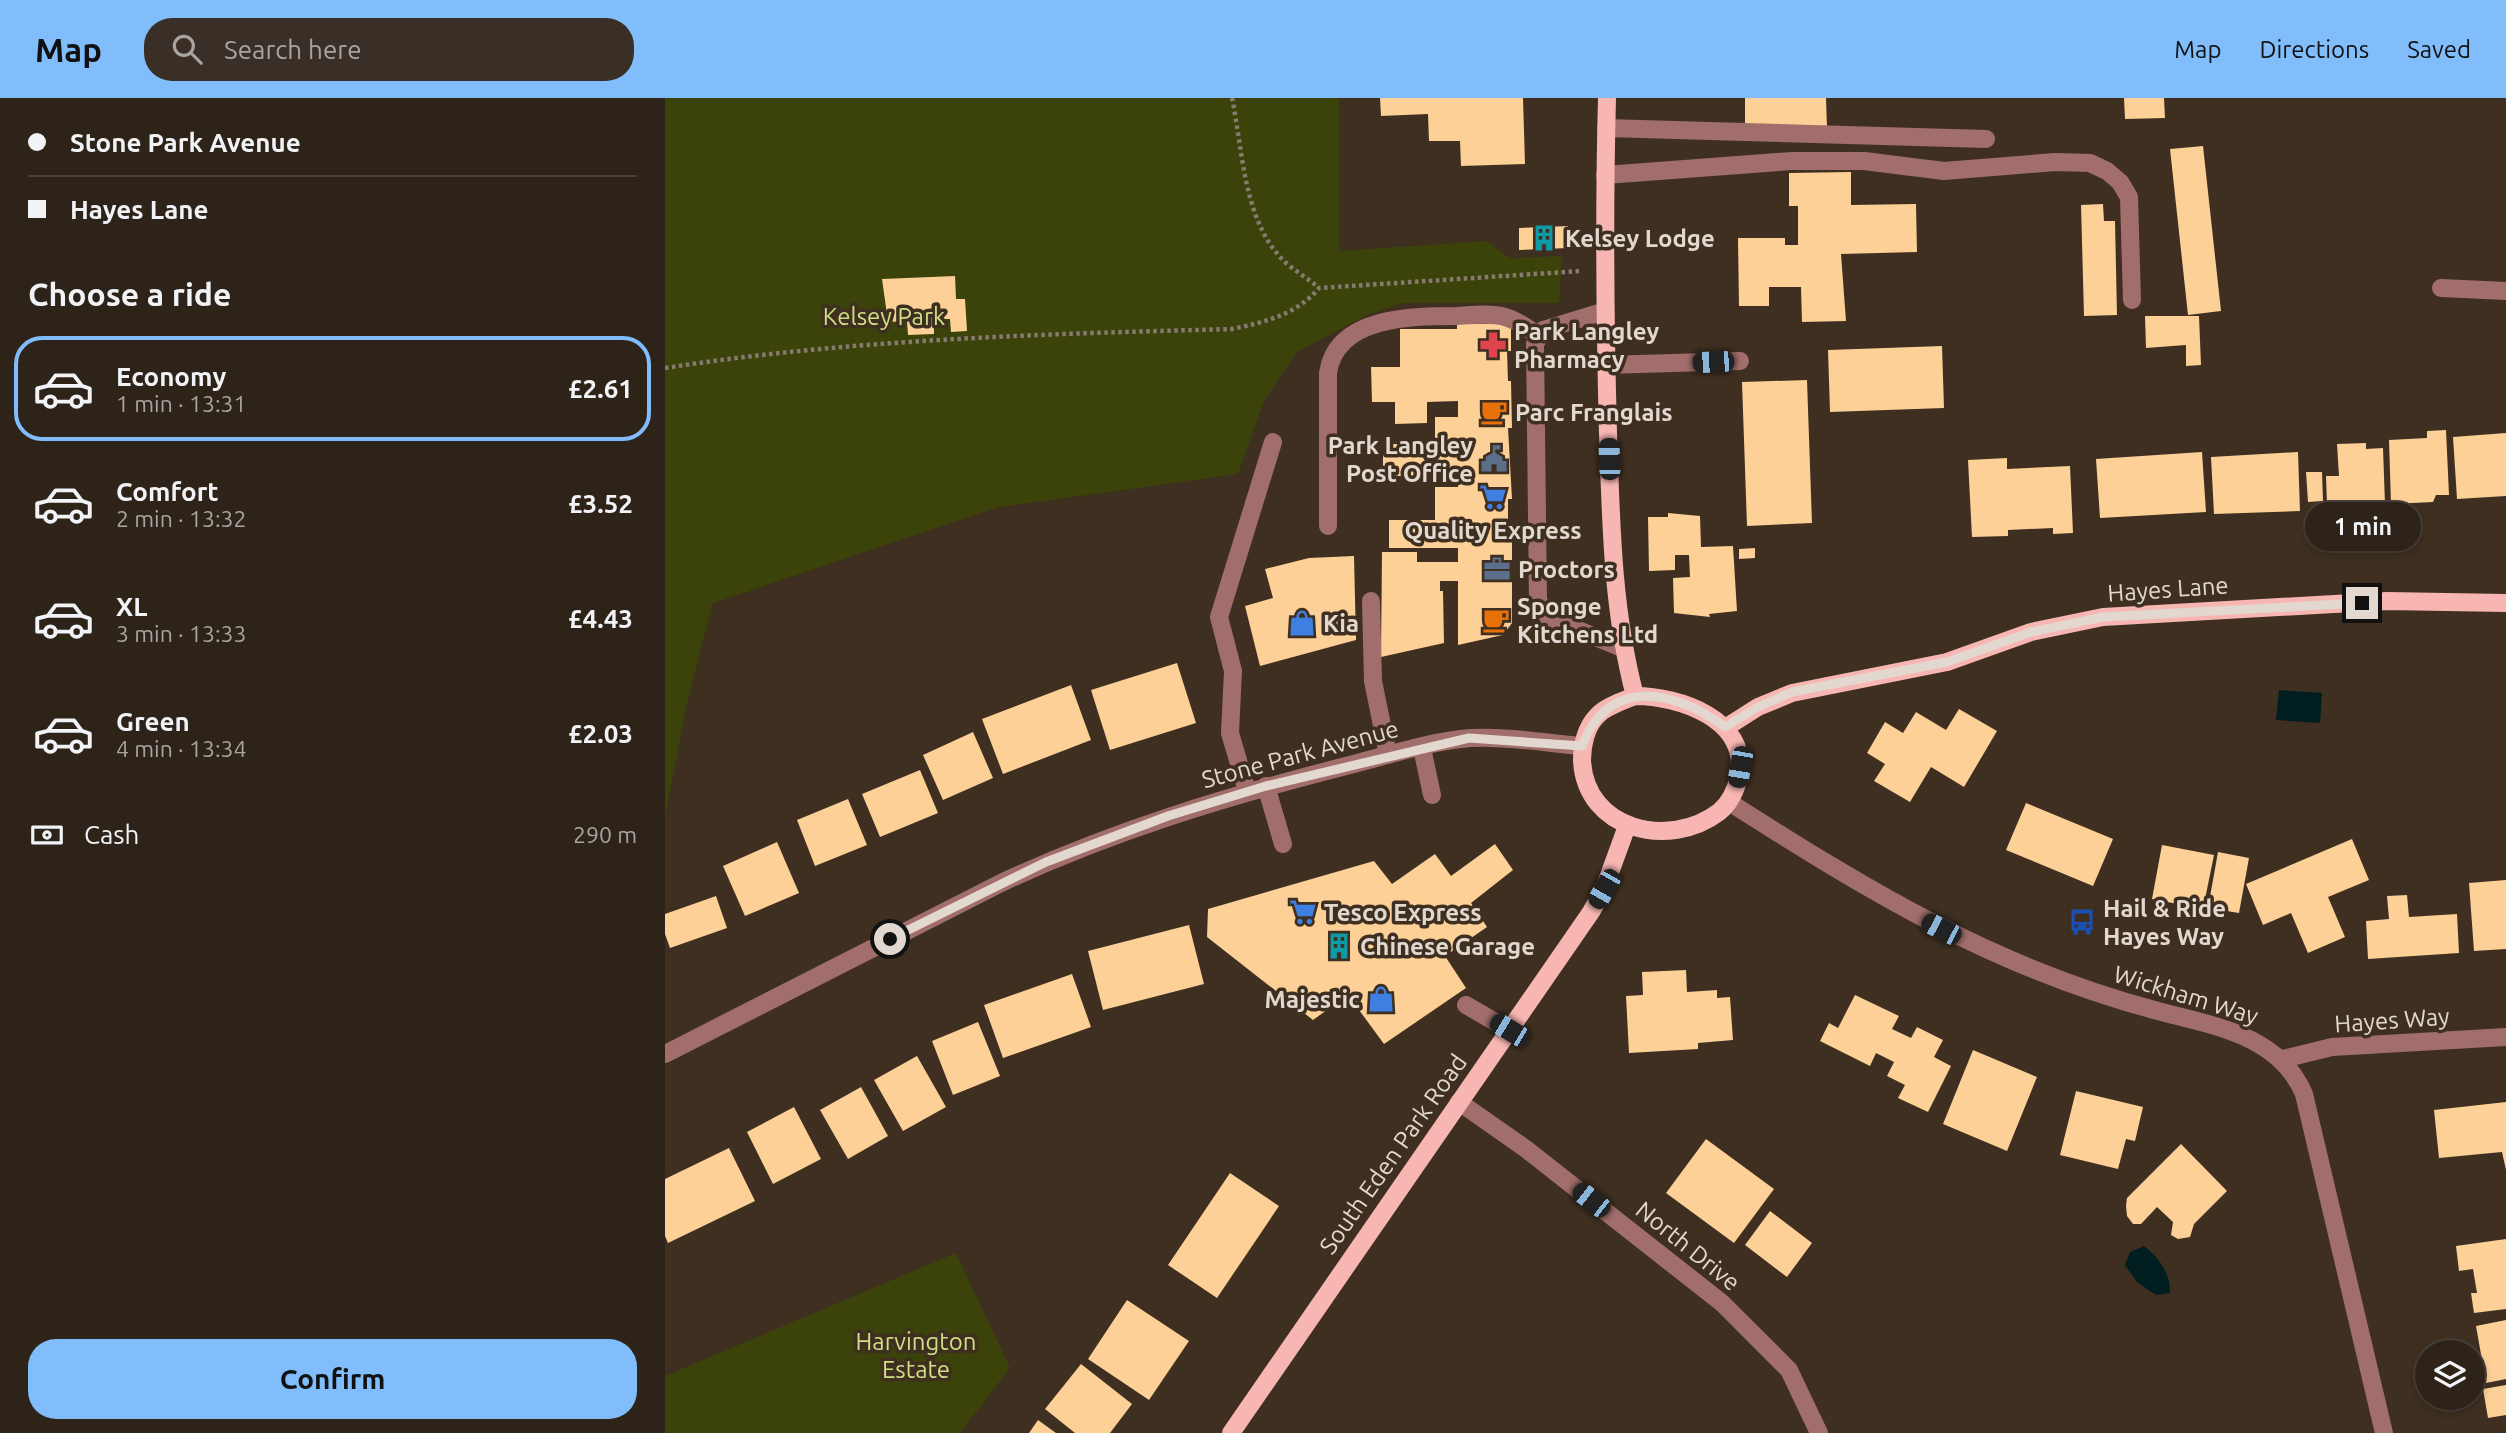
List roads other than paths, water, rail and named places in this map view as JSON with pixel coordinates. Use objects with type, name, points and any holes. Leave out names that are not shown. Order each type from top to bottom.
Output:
[{"type":"main road","points":[[1607,98],[1605,311],[1614,582],[1622,648],[1635,696]]},
{"type":"main road","name":"Hayes Lane","points":[[1725,727],[1758,707],[1792,692],[1947,662],[2031,632],[2103,617],[2388,601],[2506,603]]},
{"type":"main road","points":[[1635,696],[1673,698],[1725,727],[1738,751],[1740,767],[1730,802],[1706,822],[1684,831],[1664,832],[1627,826],[1598,807],[1582,768],[1582,746],[1598,715],[1635,696]]},
{"type":"main road","name":"South Eden Park Road","points":[[1230,1433],[1597,902],[1627,826]]},
{"type":"street","points":[[1606,128],[1986,139]]},
{"type":"street","points":[[1605,175],[1793,161],[1864,161],[1944,171],[2055,162],[2090,163],[2107,171],[2120,182],[2129,197],[2132,300]]},
{"type":"street","points":[[2441,288],[2506,291]]},
{"type":"street","points":[[1605,311],[1543,330],[1535,344],[1538,601],[1549,618],[1622,648]]},
{"type":"street","points":[[1328,526],[1328,373],[1330,360],[1341,342],[1381,322],[1409,316],[1505,316],[1538,335]]},
{"type":"street","points":[[1606,365],[1740,361]]},
{"type":"street","points":[[1247,792],[1230,733],[1233,671],[1219,617],[1273,442]]},
{"type":"street","points":[[1371,601],[1373,681],[1388,755]]},
{"type":"street","name":"Stone Park Avenue","points":[[665,1054],[1046,862],[1168,816],[1266,786],[1469,738],[1582,746]]},
{"type":"street","points":[[1422,748],[1432,795]]},
{"type":"street","points":[[1266,786],[1283,844]]},
{"type":"street","name":"Wickham Way","points":[[1730,802],[1863,886],[1941,929],[2007,959],[2091,991],[2237,1033],[2283,1059],[2297,1076],[2304,1094],[2384,1433]]},
{"type":"street","points":[[1467,1005],[1509,1030]]},
{"type":"street","name":"Hayes Way","points":[[2283,1059],[2332,1047],[2506,1037]]},
{"type":"street","name":"North Drive","points":[[1459,1102],[1537,1157],[1722,1303],[1789,1370],[1819,1433]]},
{"type":"water","points":[[2279,690],[2322,693],[2320,723],[2276,720]]},
{"type":"water","points":[[2144,1246],[2163,1267],[2170,1293],[2156,1295],[2137,1282],[2125,1265],[2130,1252]]},
{"type":"place","name":"Kelsey Lodge","points":[[1544,238]]},
{"type":"place","name":"Park Langley Pharmacy","points":[[1493,345]]},
{"type":"place","name":"Parc Franglais","points":[[1494,412]]},
{"type":"place","name":"Park Langley Post Office","points":[[1494,459]]},
{"type":"place","name":"Quality Express","points":[[1493,497]]},
{"type":"place","name":"Proctors","points":[[1497,569]]},
{"type":"place","name":"Sponge Kitchens Ltd","points":[[1496,620]]},
{"type":"place","name":"Kia","points":[[1302,623]]},
{"type":"place","name":"Tesco Express","points":[[1303,912]]},
{"type":"place","name":"Hail & Ride Hayes Way","points":[[2082,922]]},
{"type":"place","name":"Chinese Garage","points":[[1339,946]]},
{"type":"place","name":"Majestic","points":[[1381,999]]},
{"type":"park label","name":"Kelsey Park","points":[[884,316]]},
{"type":"park label","name":"Harvington Estate","points":[[916,1355]]}]
